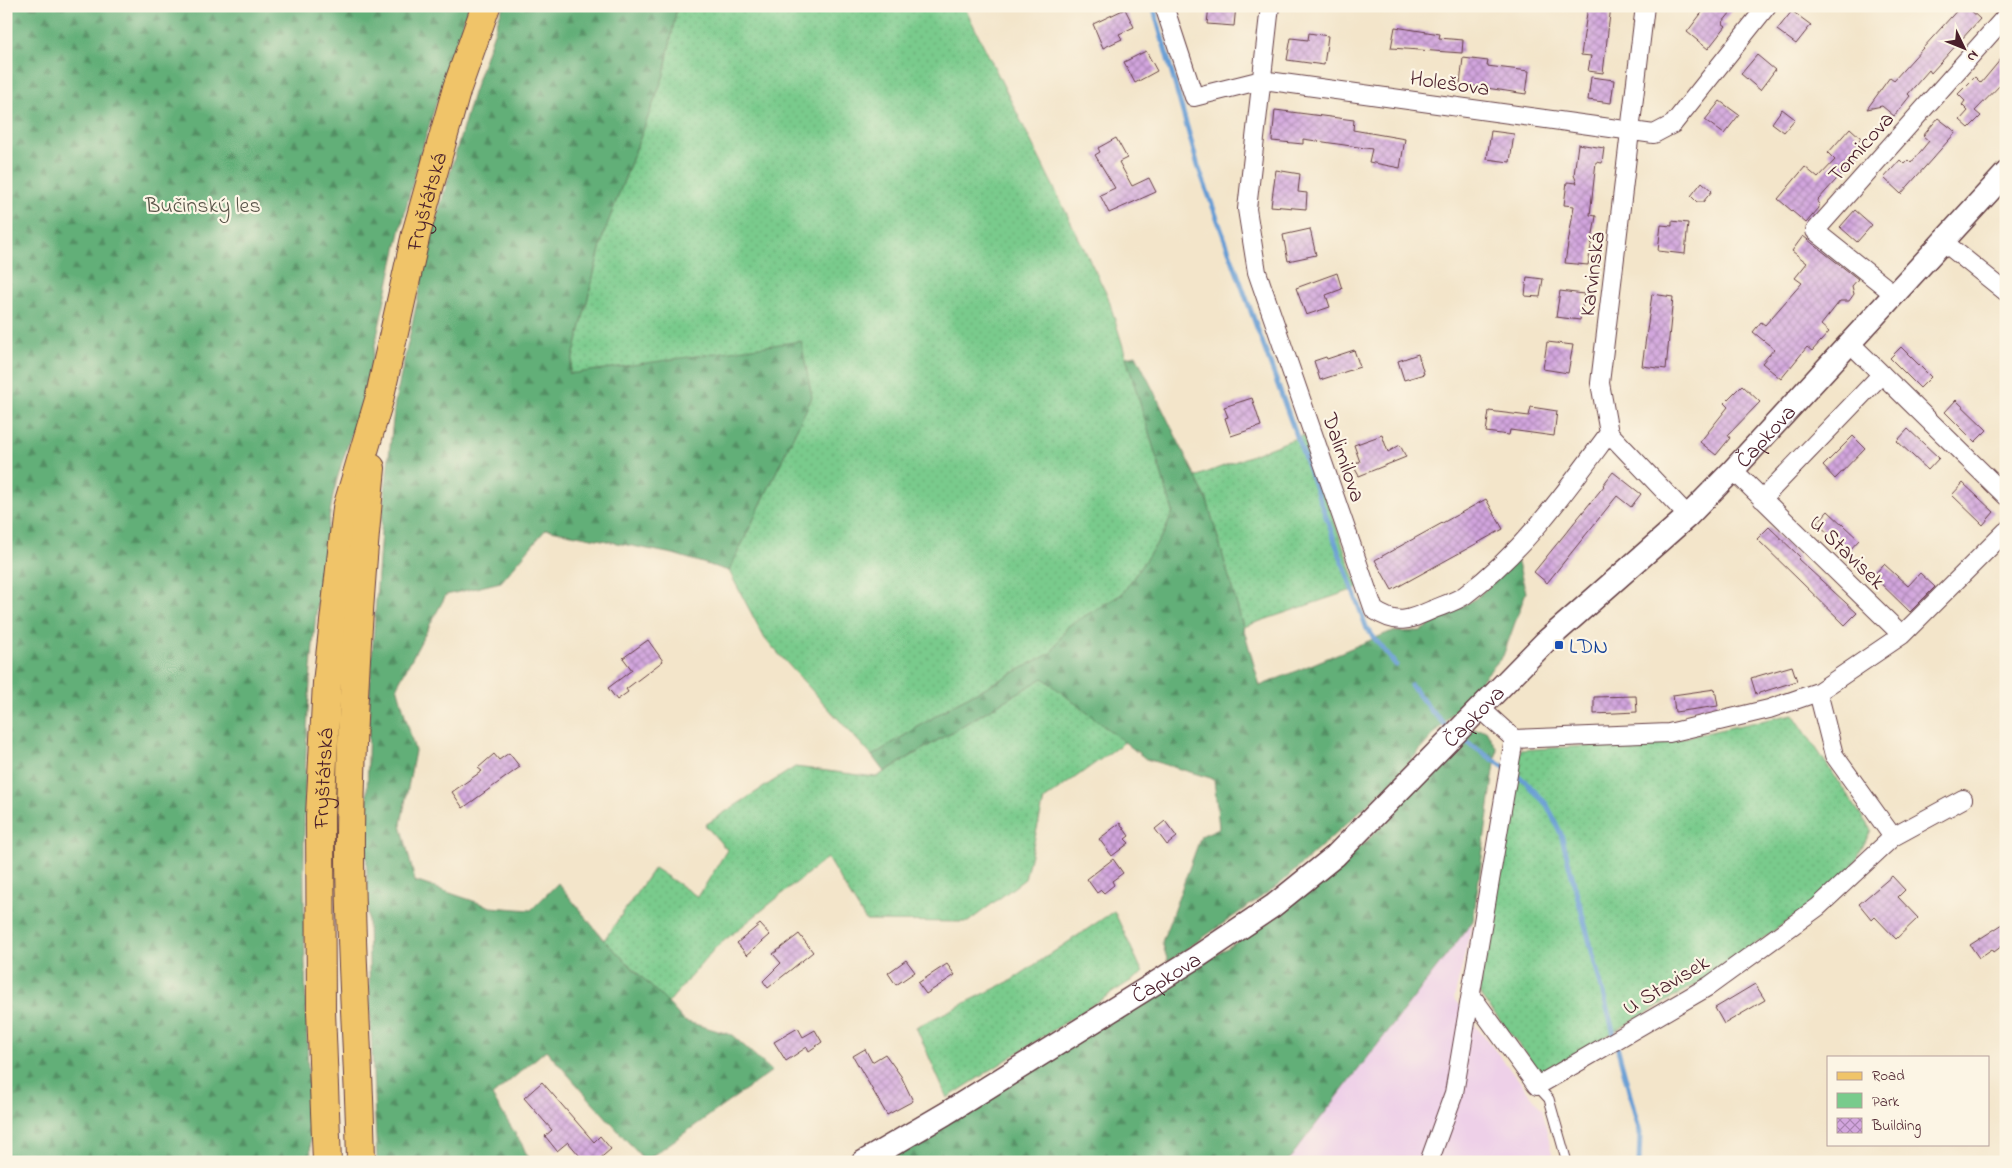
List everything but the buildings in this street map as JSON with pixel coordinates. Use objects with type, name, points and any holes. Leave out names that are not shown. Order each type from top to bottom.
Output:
[{"type":"main road","name":"Fryštátská","points":[[327,1162],[320,972],[320,816],[327,684],[347,508],[379,400],[416,234],[457,88],[486,6]]},
{"type":"main road","name":"Fryštátská","points":[[361,1162],[354,1007],[350,825],[354,681],[366,516],[379,400]]},
{"type":"street","points":[[1164,6],[1194,97],[1262,80]]},
{"type":"street","name":"Dalimilova","points":[[1270,6],[1247,208],[1257,272],[1374,610],[1388,620],[1409,620],[1464,596],[1526,540],[1565,494],[1609,433]]},
{"type":"street","name":"Karvinská","points":[[1609,433],[1600,383],[1632,130],[1645,6]]},
{"type":"street","name":"Holešova","points":[[1262,80],[1654,134],[1673,124],[1767,6]]},
{"type":"street","name":"Tomicova","points":[[1894,294],[1815,231],[2006,16]]},
{"type":"street","name":"Čapkova","points":[[863,1162],[945,1114],[1196,957],[1273,906],[1308,879],[1360,832],[1479,707],[1573,616],[1688,516],[2006,173]]},
{"type":"street","points":[[1940,242],[2006,292]]},
{"type":"street","points":[[1850,343],[2006,496]]},
{"type":"street","points":[[1762,499],[1882,374]]},
{"type":"street","points":[[1609,433],[1688,516]]},
{"type":"street","name":"U Stavisek","points":[[1732,470],[1902,635]]},
{"type":"street","points":[[1479,707],[1514,739],[1668,733],[1769,710],[1818,692],[1902,635],[2006,531]]},
{"type":"street","points":[[1818,692],[1834,755],[1893,838]]},
{"type":"street","points":[[1429,1162],[1454,1093],[1514,739]]},
{"type":"street","name":"U Stavisek","points":[[1538,1086],[1710,986],[1818,907],[1893,838],[1963,798]]},
{"type":"street","points":[[1471,995],[1538,1086]]},
{"type":"lane","points":[[1538,1086],[1549,1099],[1567,1162]]},
{"type":"shaded area","points":[[1473,921],[1454,999],[1542,1109],[1554,1162],[1287,1162]]},
{"type":"green space","name":"Bučinský les","points":[[6,6],[469,6],[432,118],[407,204],[364,394],[334,493],[319,588],[306,752],[304,834],[304,916],[311,1162],[6,1162]]},
{"type":"green space","points":[[503,6],[677,6],[664,75],[604,233],[569,374],[801,341],[812,397],[729,571],[673,554],[546,529],[501,582],[446,595],[397,686],[415,751],[401,824],[415,881],[491,907],[531,910],[558,883],[604,940],[684,1021],[732,1035],[772,1071],[645,1161],[546,1050],[492,1096],[523,1146],[529,1162],[377,1162],[370,1006],[366,834],[370,682],[382,518],[395,402],[431,238],[473,93]]},
{"type":"green space","points":[[677,6],[964,6],[1108,297],[1173,512],[1164,533],[1122,594],[1068,626],[1051,653],[956,703],[872,756],[765,639],[729,571],[812,397],[569,374],[604,233],[664,75]]},
{"type":"green space","points":[[1136,355],[1207,500],[1260,686],[1390,632],[1420,631],[1476,598],[1517,560],[1526,592],[1503,656],[1390,784],[1280,884],[1168,962],[1162,942],[1201,836],[1219,828],[1214,779],[1146,759],[1043,678],[884,772],[872,756],[956,703],[1051,653],[1068,626],[1122,594],[1164,533],[1173,512],[1126,357]]},
{"type":"green space","points":[[1304,435],[1358,588],[1243,627],[1207,500],[1195,477]]},
{"type":"green space","points":[[1043,678],[1126,741],[1044,800],[1025,879],[968,922],[866,921],[827,858],[715,948],[668,1003],[604,940],[654,868],[698,897],[727,850],[705,825],[795,767],[876,777]]},
{"type":"green space","points":[[1793,714],[1871,830],[1851,870],[1812,904],[1705,979],[1541,1074],[1479,993],[1520,750],[1668,741]]},
{"type":"green space","points":[[1467,729],[1486,730],[1497,749],[1473,921],[1287,1162],[879,1162],[1271,921],[1366,842]]},
{"type":"green space","points":[[1114,911],[1143,973],[947,1098],[916,1027],[1012,980]]},
{"type":"waterway","points":[[1153,6],[1198,166],[1367,629],[1396,665]]},
{"type":"waterway","points":[[1411,685],[1432,712],[1451,730]]},
{"type":"waterway","points":[[1459,737],[1525,781],[1547,805],[1561,834],[1640,1133],[1639,1162]]},
{"type":"place","name":"LDN","points":[[1559,645]]}]
